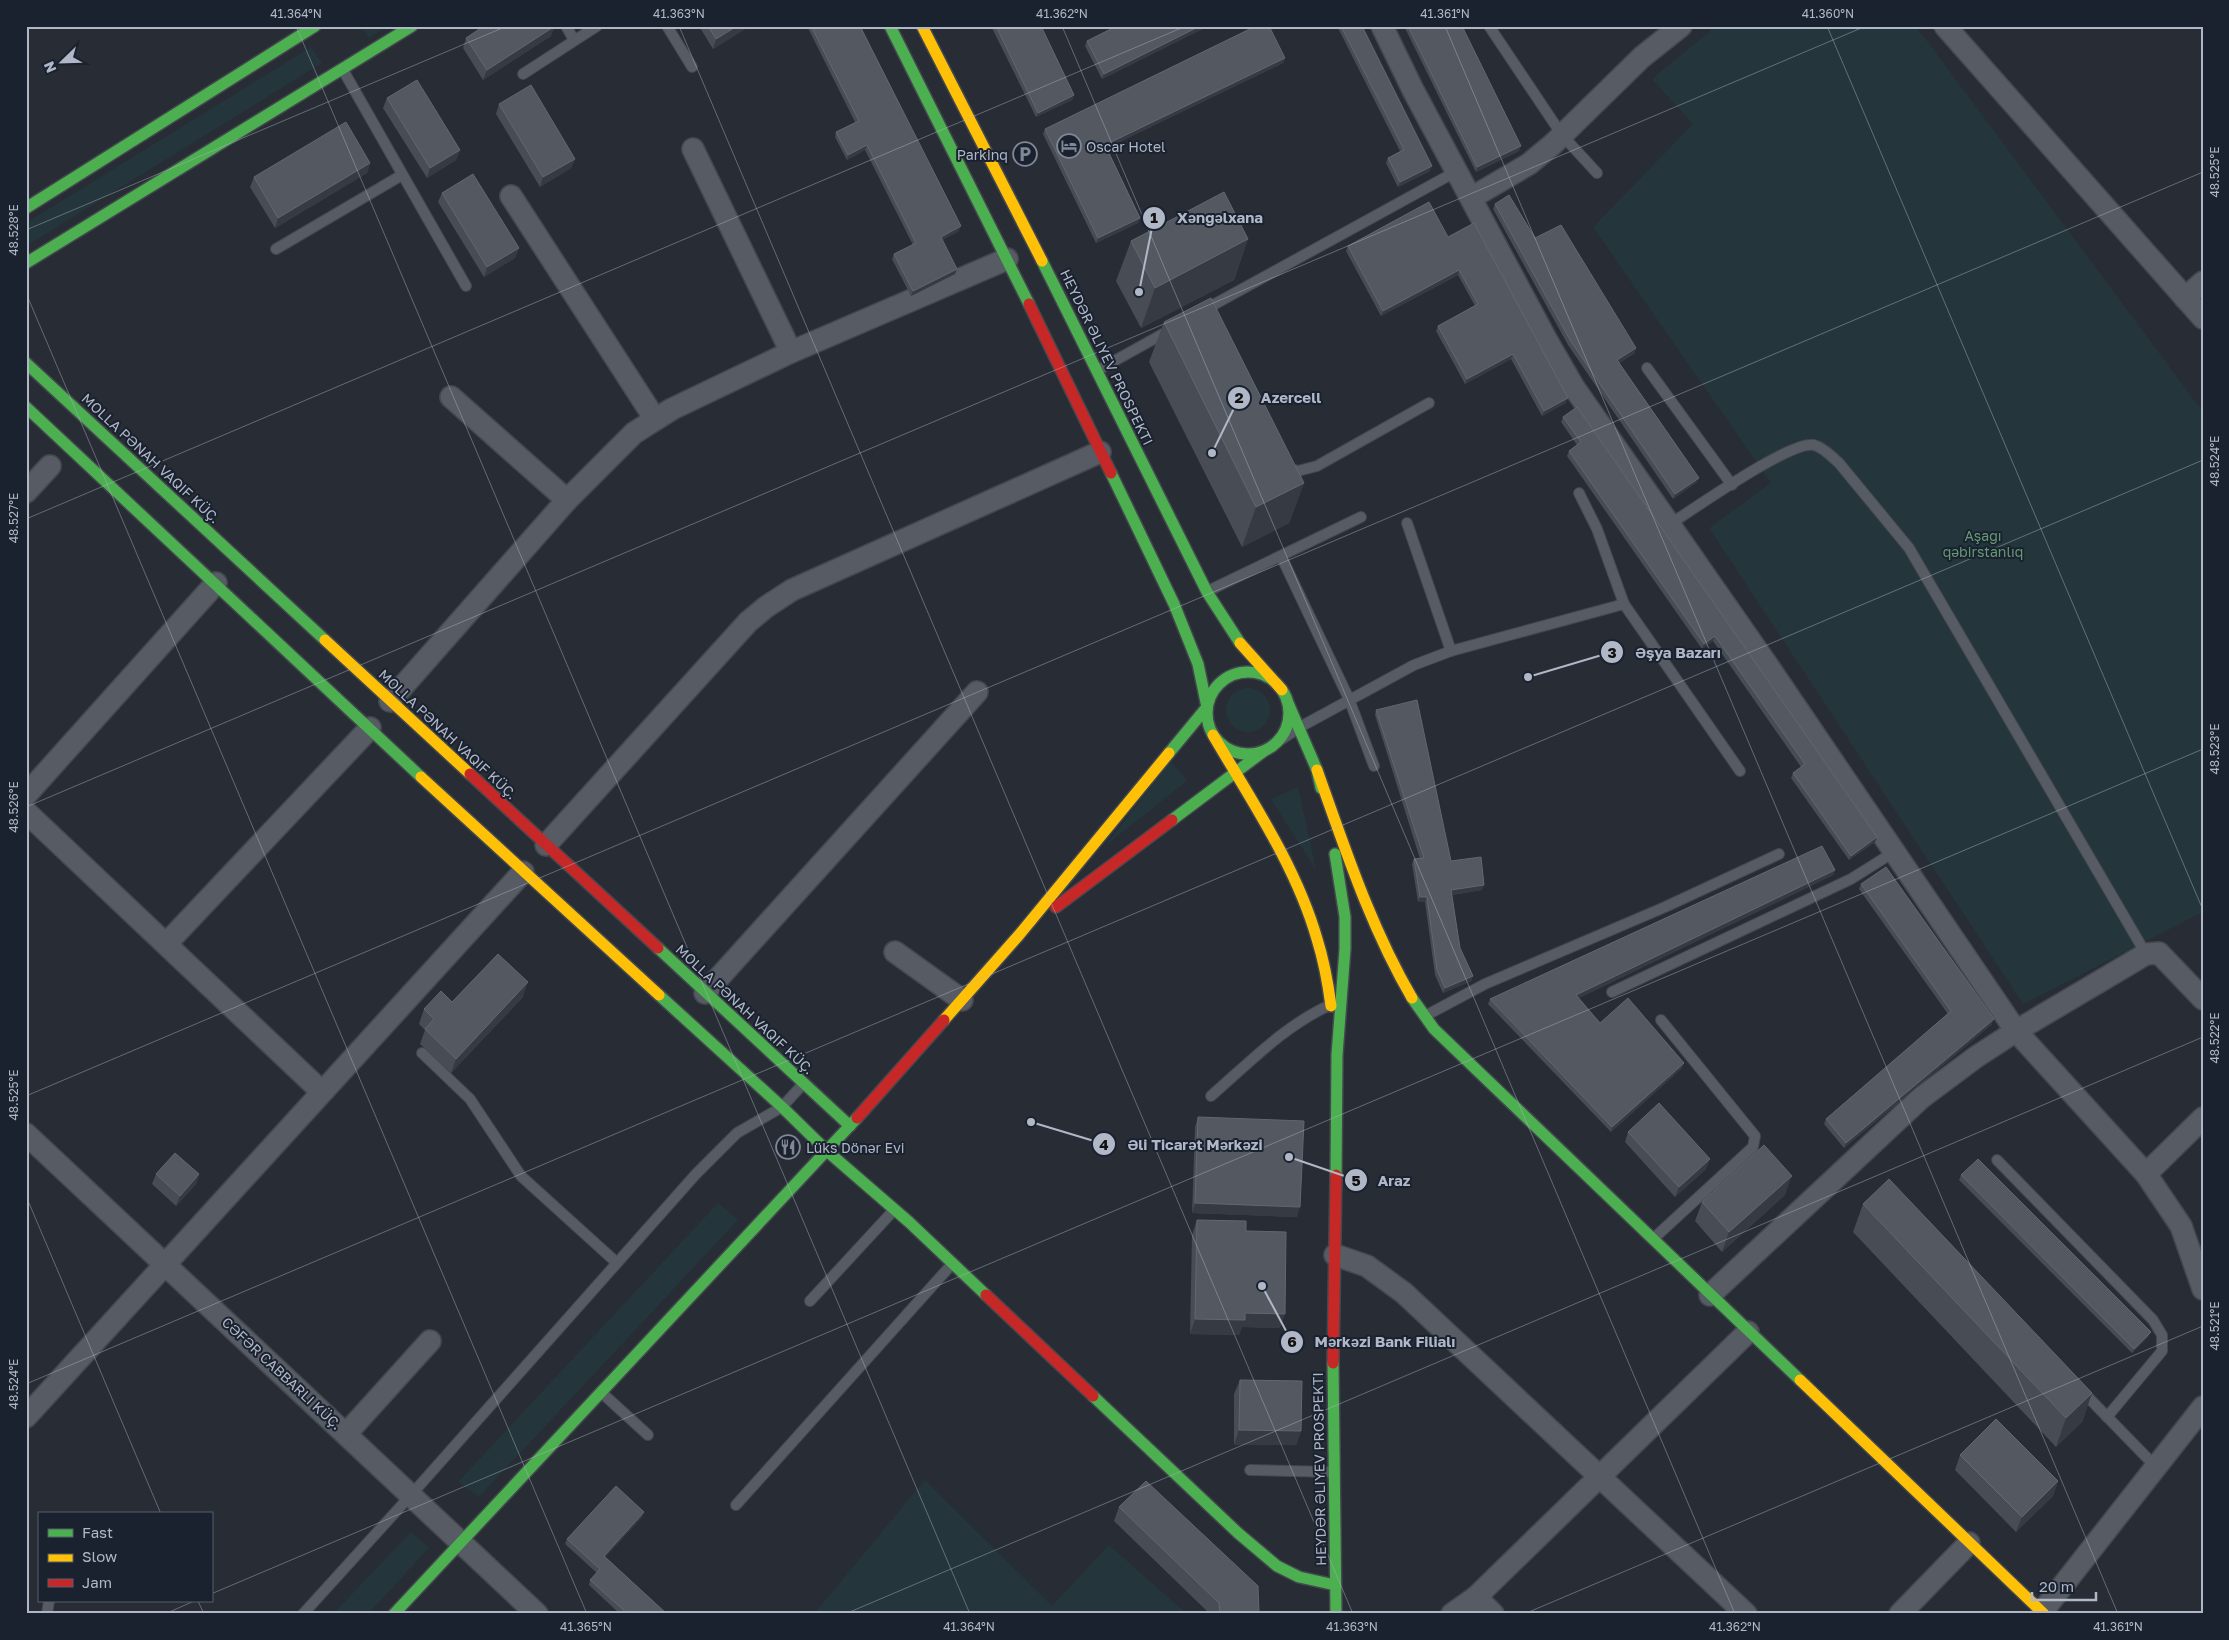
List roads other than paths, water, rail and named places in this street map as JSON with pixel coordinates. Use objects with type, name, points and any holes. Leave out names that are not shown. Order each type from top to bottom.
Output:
[{"type":"main road","points":[[26,208],[315,26]]},
{"type":"main road","points":[[26,263],[412,26]]},
{"type":"main road","points":[[890,26],[1007,259],[1174,604],[1198,664],[1207,708]]},
{"type":"main road","name":"HEYDƏR ƏLIYEV PROSPEKTI","points":[[922,26],[1035,246],[1207,592],[1235,638],[1282,690],[1300,727],[1317,770],[1332,838],[1345,917],[1346,949],[1337,1055],[1335,1255],[1332,1320],[1336,1614]]},
{"type":"main road","name":"MOLLA PƏNAH VAQIF KÜÇ.","points":[[26,363],[850,1126]]},
{"type":"main road","points":[[26,407],[523,872],[782,1107],[827,1151],[894,1209],[1238,1533],[1277,1566],[1299,1577],[1335,1585]]},
{"type":"main road","points":[[394,1614],[827,1151],[1019,936],[1207,708],[1211,694],[1220,682],[1232,674],[1246,671],[1260,673],[1273,680],[1282,690]]},
{"type":"main road","points":[[1019,936],[1234,772],[1276,743],[1285,731],[1289,718],[1288,703]]},
{"type":"main road","name":"HEYDƏR ƏLIYEV PROSPEKTI","points":[[1207,708],[1208,722],[1213,735],[1294,881],[1311,920],[1322,958],[1337,1055]]},
{"type":"main road","points":[[1213,735],[1223,745],[1236,752],[1250,754],[1264,750]]},
{"type":"main road","points":[[1317,770],[1378,933],[1394,969],[1415,1006],[1424,1017],[1441,1036],[1652,1240],[2043,1613]]},
{"type":"street","points":[[1382,26],[1413,90],[1573,386],[1670,524],[2016,1031],[2146,1174],[2181,1226],[2203,1289]]},
{"type":"street","points":[[1471,198],[1529,164],[1562,135],[1642,57],[1681,26]]},
{"type":"street","points":[[1948,27],[2203,318]]},
{"type":"street","points":[[694,149],[791,352]]},
{"type":"street","points":[[511,196],[655,419]]},
{"type":"street","points":[[390,701],[568,500],[634,433],[655,419],[791,352],[1007,259]]},
{"type":"street","points":[[2185,298],[2203,282]]},
{"type":"street","points":[[451,397],[568,500]]},
{"type":"street","points":[[546,845],[748,622],[766,607],[792,590],[1100,452]]},
{"type":"street","points":[[26,492],[50,466]]},
{"type":"street","points":[[26,795],[216,583]]},
{"type":"street","points":[[705,993],[977,692]]},
{"type":"street","points":[[167,943],[370,728]]},
{"type":"street","points":[[26,812],[167,943],[321,1091]]},
{"type":"street","points":[[26,1417],[321,1091],[523,872]]},
{"type":"street","points":[[895,952],[962,1000]]},
{"type":"street","points":[[1710,1295],[1921,1098],[1976,1057],[2016,1031],[2146,954],[2158,953],[2203,999]]},
{"type":"street","points":[[2146,1174],[2203,1118]]},
{"type":"street","points":[[26,1134],[411,1495],[529,1611]]},
{"type":"street","points":[[1335,1255],[1367,1266],[1404,1292],[1746,1614]]},
{"type":"street","points":[[1452,1614],[1476,1597],[1748,1332]]},
{"type":"street","points":[[346,1434],[430,1341]]},
{"type":"street","points":[[2043,1613],[2203,1406]]},
{"type":"street","points":[[1900,1614],[1969,1543]]},
{"type":"street","points":[[1476,1597],[1493,1614]]},
{"type":"lane","points":[[566,26],[574,40]]},
{"type":"lane","points":[[523,74],[597,26]]},
{"type":"lane","points":[[667,26],[692,67]]},
{"type":"lane","points":[[1490,26],[1562,135],[1597,173]]},
{"type":"lane","points":[[342,70],[466,286]]},
{"type":"lane","points":[[1204,322],[1199,314],[1457,170]]},
{"type":"lane","points":[[276,249],[402,175]]},
{"type":"lane","points":[[1097,371],[1182,323]]},
{"type":"lane","points":[[1647,368],[1732,485]]},
{"type":"lane","points":[[1278,460],[1287,469],[1298,471],[1317,466],[1429,403]]},
{"type":"lane","points":[[1670,524],[1774,458],[1803,445],[1814,446],[1825,451],[1838,463],[1909,548],[2146,954]]},
{"type":"lane","points":[[1579,493],[1597,528],[1624,604],[1740,771]]},
{"type":"lane","points":[[1207,592],[1361,517]]},
{"type":"lane","points":[[1407,523],[1451,651]]},
{"type":"lane","points":[[1282,556],[1350,699],[1374,766]]},
{"type":"lane","points":[[1276,743],[1300,727],[1414,665],[1451,651],[1624,604]]},
{"type":"lane","points":[[1612,992],[1851,879],[1894,852]]},
{"type":"lane","points":[[1424,1017],[1485,984],[1665,907],[1779,854]]},
{"type":"lane","points":[[1211,1096],[1288,1029],[1308,1015],[1330,1004]]},
{"type":"lane","points":[[1652,1240],[1752,1147],[1755,1136],[1660,1020]]},
{"type":"lane","points":[[422,1053],[470,1100],[521,1176],[617,1263]]},
{"type":"lane","points":[[303,1614],[696,1174],[737,1133],[782,1107],[804,1083]]},
{"type":"lane","points":[[1997,1160],[2153,1320],[2162,1335],[2162,1351],[2107,1417]]},
{"type":"lane","points":[[810,1301],[894,1209]]},
{"type":"lane","points":[[736,1505],[952,1264]]},
{"type":"lane","points":[[2073,1382],[2155,1466]]},
{"type":"lane","points":[[601,1393],[648,1435]]},
{"type":"lane","points":[[1250,1470],[1334,1472]]},
{"type":"place","name":"Oscar Hotel","points":[[1069,146]]},
{"type":"place","name":"Parkinq","points":[[1025,154]]},
{"type":"place","name":"Xəngəlxana","points":[[1139,292]]},
{"type":"place","name":"Azercell","points":[[1212,453]]},
{"type":"place","name":"Əşya Bazarı","points":[[1528,677]]},
{"type":"place","name":"Əli Ticarət Mərkəzi","points":[[1031,1122]]},
{"type":"place","name":"Lüks Dönər Evi","points":[[788,1147]]},
{"type":"place","name":"Araz","points":[[1289,1157]]},
{"type":"place","name":"Mərkəzi Bank Filialı","points":[[1262,1286]]},
{"type":"park label","name":"Aşağı qəbirstanlıq","points":[[1983,544]]}]
